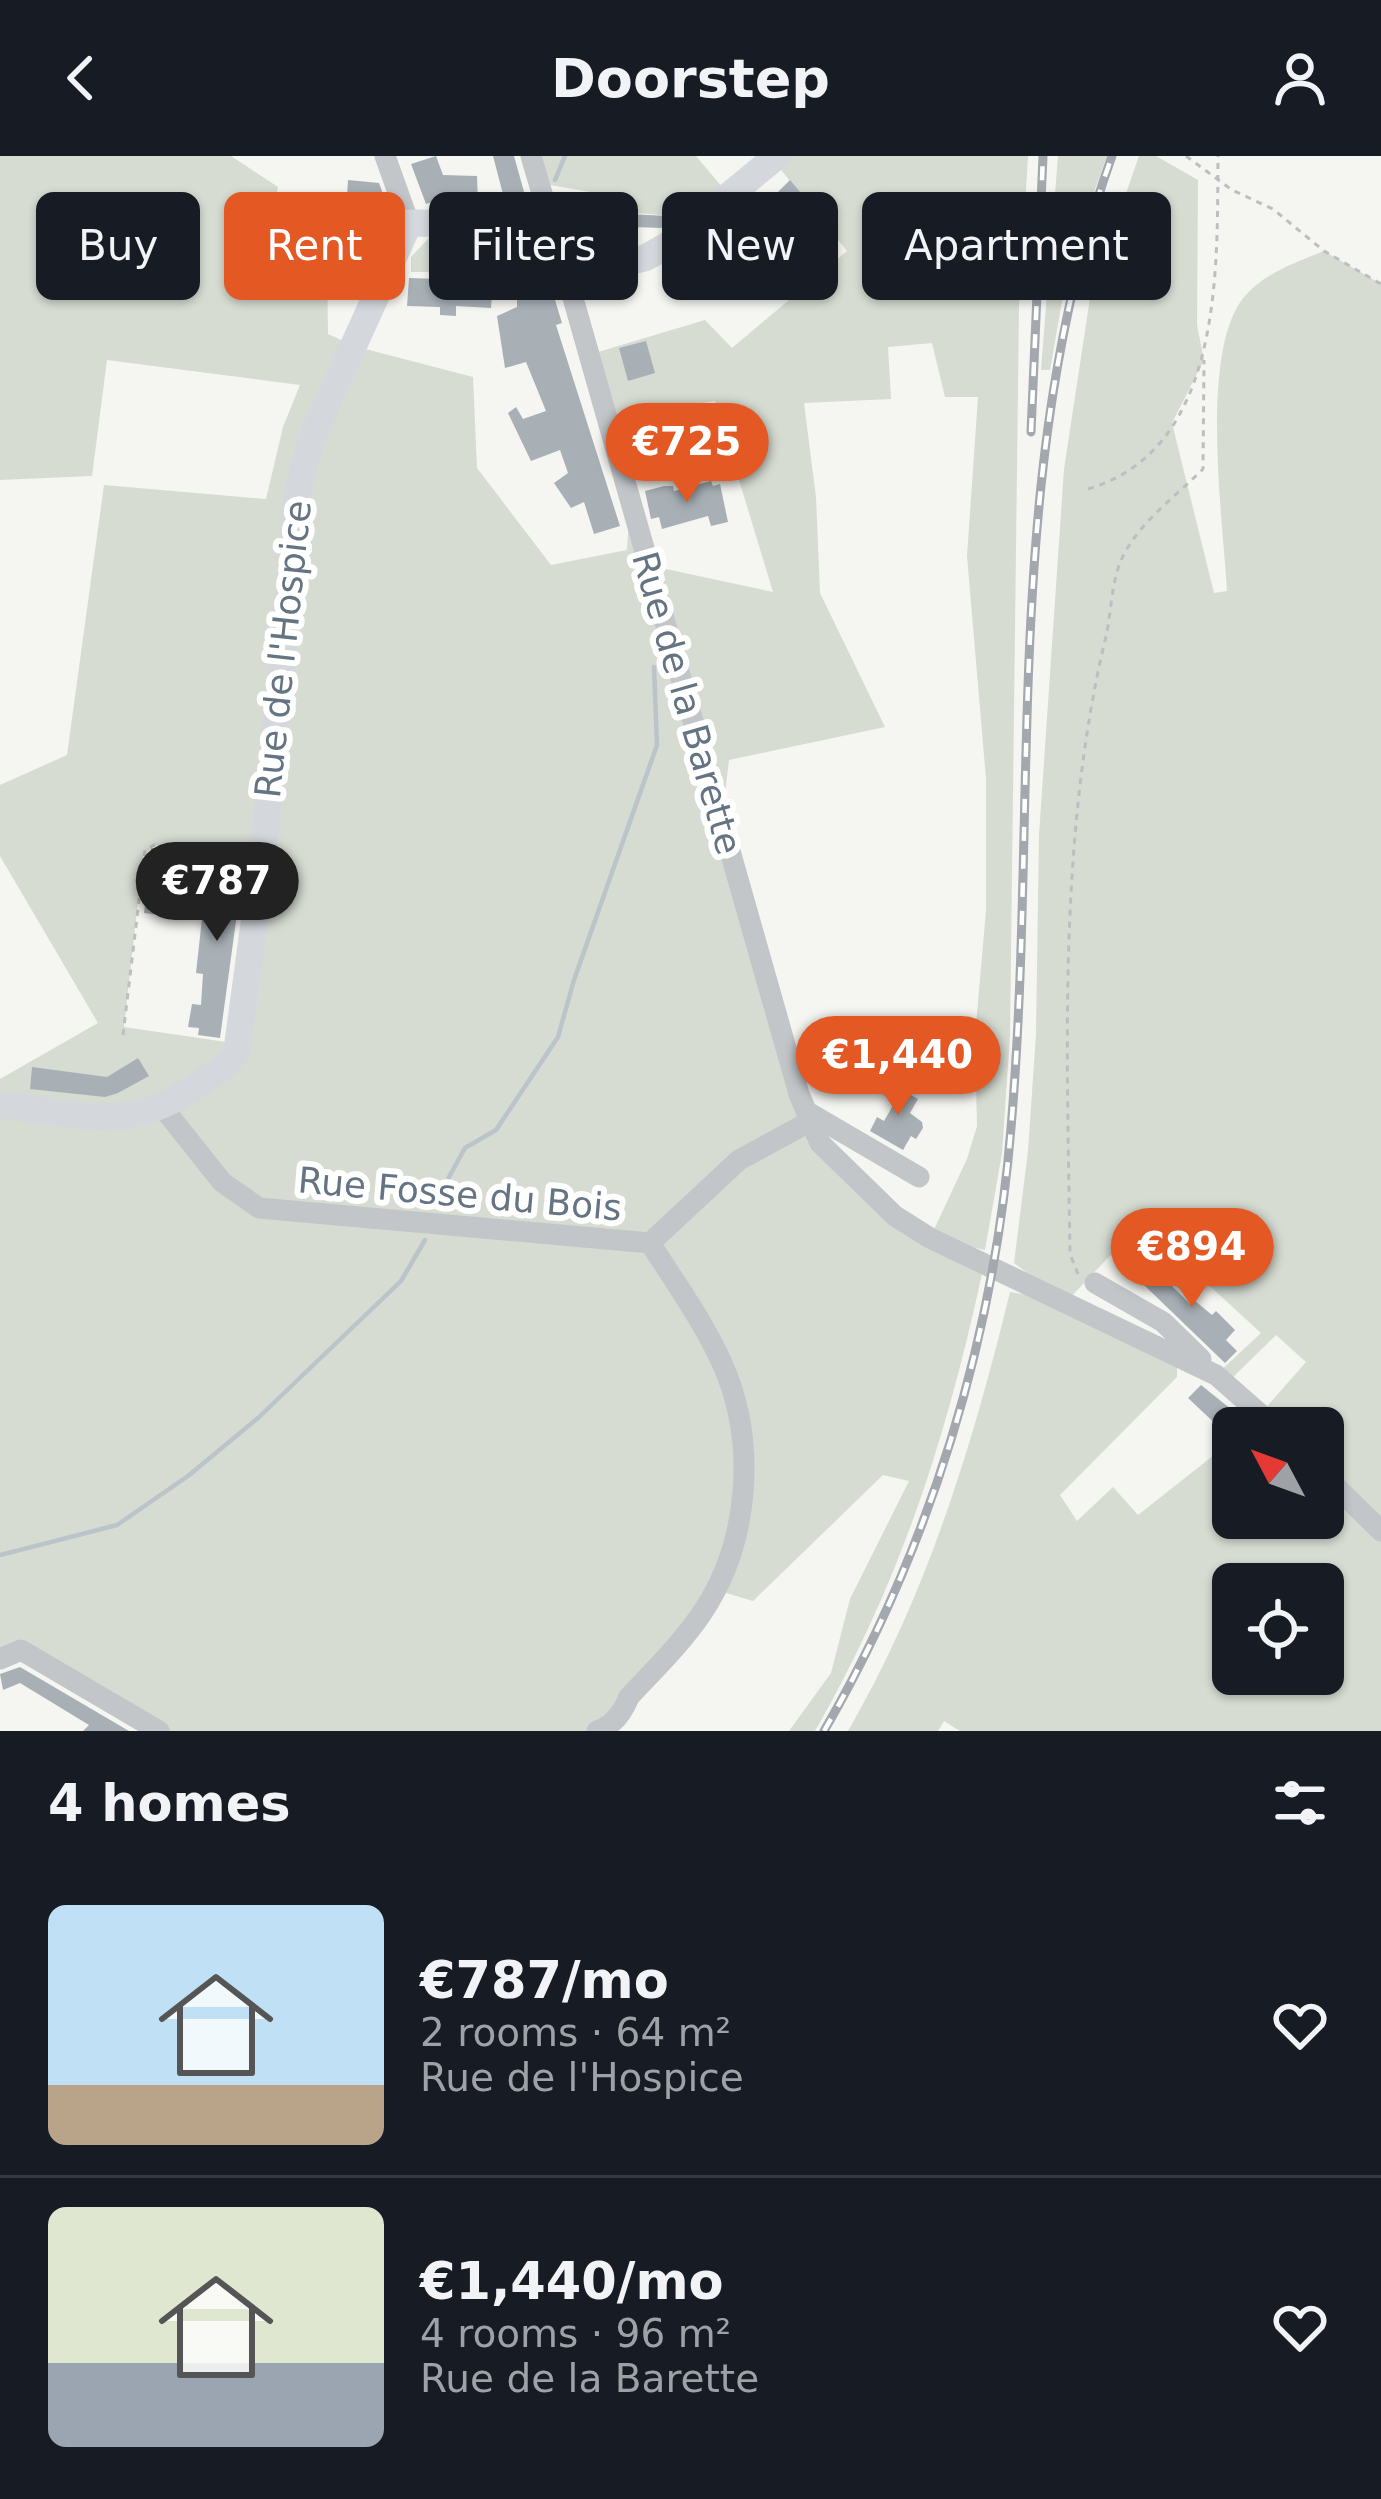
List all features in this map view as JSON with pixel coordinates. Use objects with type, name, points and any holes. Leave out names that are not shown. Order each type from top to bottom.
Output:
[{"type":"main road","points":[[638,257],[658,251],[777,156]]},
{"type":"main road","points":[[409,223],[429,224]]},
{"type":"main road","name":"Rue de l'Hospice","points":[[0,1105],[121,1118],[164,1108],[230,1062],[240,1044],[299,484],[314,433],[409,223]]},
{"type":"street","points":[[385,156],[409,223]]},
{"type":"street","name":"Rue de la Barette","points":[[531,156],[541,192]]},
{"type":"street","name":"Rue de la Barette","points":[[573,300],[674,666],[807,1116],[820,1143],[865,1192],[916,1231],[1216,1375],[1252,1407]]},
{"type":"street","name":"Rue Fosse du Bois","points":[[164,1108],[222,1182],[259,1208],[650,1243]]},
{"type":"street","points":[[597,1731],[615,1703],[629,1697],[691,1628],[716,1589],[735,1539],[745,1470],[740,1422],[722,1364],[650,1243],[739,1160],[807,1116],[919,1177]]},
{"type":"street","points":[[1095,1283],[1163,1322],[1216,1375]]},
{"type":"street","points":[[1344,1495],[1381,1531]]},
{"type":"street","points":[[0,1659],[21,1651],[159,1731]]},
{"type":"path","points":[[1186,156],[1273,209],[1324,251],[1381,284]]},
{"type":"path","points":[[1095,1283],[1080,1276],[1070,1254],[1067,1061],[1078,794],[1115,575],[1144,525],[1202,470],[1204,359],[1214,303],[1218,156]]},
{"type":"path","points":[[1088,489],[1118,480],[1138,465],[1168,429],[1204,359]]},
{"type":"path","points":[[123,1035],[145,850],[154,845],[263,857]]},
{"type":"shaded area","points":[[0,156],[231,156],[278,187],[277,192],[224,192],[224,300],[328,300],[328,334],[354,346],[473,377],[477,468],[551,565],[627,550],[630,503],[647,565],[773,592],[715,401],[666,408],[608,426],[588,355],[705,320],[732,348],[789,300],[838,300],[838,259],[847,251],[838,240],[838,192],[799,192],[773,160],[777,156],[1028,156],[1026,192],[862,192],[862,300],[1019,300],[1010,1036],[1002,1153],[985,1250],[934,1239],[982,1274],[953,1394],[896,1565],[815,1731],[789,1731],[831,1673],[850,1599],[909,1481],[883,1475],[753,1601],[716,1590],[597,1731],[159,1731],[22,1651],[0,1659],[0,1079],[98,1023],[0,856],[0,785],[67,755],[104,485],[266,499],[283,427],[300,385],[107,360],[92,476],[0,480]],"holes":[[[932,343],[945,397],[978,397],[967,556],[986,779],[986,910],[975,1037],[977,1126],[930,1238],[809,1122],[721,827],[729,760],[885,727],[820,593],[816,497],[804,403],[891,399],[888,347]],[[154,845],[263,858],[240,1044],[124,1027],[143,856]]]},
{"type":"shaded area","points":[[531,156],[696,156],[723,188],[718,192],[662,192],[662,215],[638,213],[638,192],[590,192],[539,183]]},
{"type":"shaded area","points":[[1058,156],[1107,156],[1094,192],[1055,192]]},
{"type":"shaded area","points":[[1139,156],[1156,156],[1198,180],[1197,325],[1204,360],[1172,423],[1214,593],[1227,591],[1218,395],[1230,323],[1244,297],[1281,269],[1324,251],[1381,284],[1381,1731],[960,1731],[944,1721],[938,1731],[848,1731],[901,1626],[945,1518],[1010,1292],[1063,1300],[1014,1263],[1036,1034],[1039,835],[1064,469],[1090,300],[1171,300],[1171,192],[1127,192]],"holes":[[[1141,1223],[1261,1333],[1216,1375],[1227,1383],[1276,1335],[1306,1362],[1266,1407],[1344,1407],[1344,1539],[1212,1539],[1212,1457],[1138,1515],[1113,1487],[1077,1521],[1060,1495],[1177,1377],[1177,1354],[1067,1301]]]},
{"type":"shaded area","points":[[429,238],[429,272],[411,272],[411,257]]},
{"type":"shaded area","points":[[1047,300],[1062,300],[1050,370],[1041,370]]},
{"type":"building","points":[[436,156],[443,175],[477,176],[478,192],[429,192],[426,204],[411,164]]},
{"type":"building","points":[[493,156],[514,156],[524,192],[502,192]]},
{"type":"building","points":[[348,180],[379,183],[382,192],[347,192]]},
{"type":"building","points":[[790,180],[800,192],[778,192]]},
{"type":"building","points":[[638,215],[662,216],[661,228],[638,227]]},
{"type":"building","points":[[409,278],[429,279],[429,300],[492,300],[491,308],[456,306],[456,316],[440,315],[440,307],[407,306]]},
{"type":"building","points":[[517,300],[555,300],[562,323],[556,325],[620,526],[594,534],[584,502],[571,508],[554,483],[568,473],[560,450],[531,461],[508,413],[516,407],[523,419],[546,411],[526,362],[505,368],[497,316],[517,307]]},
{"type":"building","points":[[646,341],[655,373],[628,381],[619,348]]},
{"type":"building","points":[[711,481],[713,486],[720,484],[728,522],[711,526],[708,516],[662,529],[659,517],[651,519],[645,491],[673,486],[674,491]]},
{"type":"building","points":[[151,848],[166,850],[160,915],[144,913]]},
{"type":"building","points":[[240,859],[242,877],[220,1038],[198,1035],[199,1028],[188,1027],[192,1004],[201,1005],[203,974],[196,973],[205,891],[212,860]]},
{"type":"building","points":[[138,1058],[149,1076],[105,1097],[30,1089],[32,1067],[107,1077]]},
{"type":"building","points":[[884,1080],[918,1099],[910,1113],[923,1128],[903,1150],[870,1131],[877,1117],[884,1121],[895,1102],[878,1091]]},
{"type":"building","points":[[1174,1253],[1183,1261],[1174,1268],[1188,1284],[1182,1291],[1166,1280],[1190,1304],[1194,1300],[1212,1315],[1216,1311],[1235,1330],[1226,1340],[1237,1351],[1225,1363],[1144,1285]]},
{"type":"building","points":[[1201,1385],[1228,1407],[1212,1407],[1212,1421],[1188,1398]]},
{"type":"building","points":[[20,1667],[129,1731],[83,1731],[89,1725],[20,1683],[3,1690],[0,1674]]},
{"type":"waterway","points":[[555,180],[565,156]]},
{"type":"waterway","points":[[442,1204],[449,1177],[465,1148],[496,1130],[558,1037],[657,745],[654,667]]},
{"type":"waterway","points":[[0,1555],[117,1525],[188,1476],[258,1418],[401,1281],[425,1240]]},
{"type":"railway","points":[[1031,432],[1043,156]]},
{"type":"railway","points":[[824,1731],[896,1589],[925,1515],[951,1440],[990,1286],[1011,1128],[1019,1006],[1038,515],[1053,394],[1077,274],[1112,156]]}]
